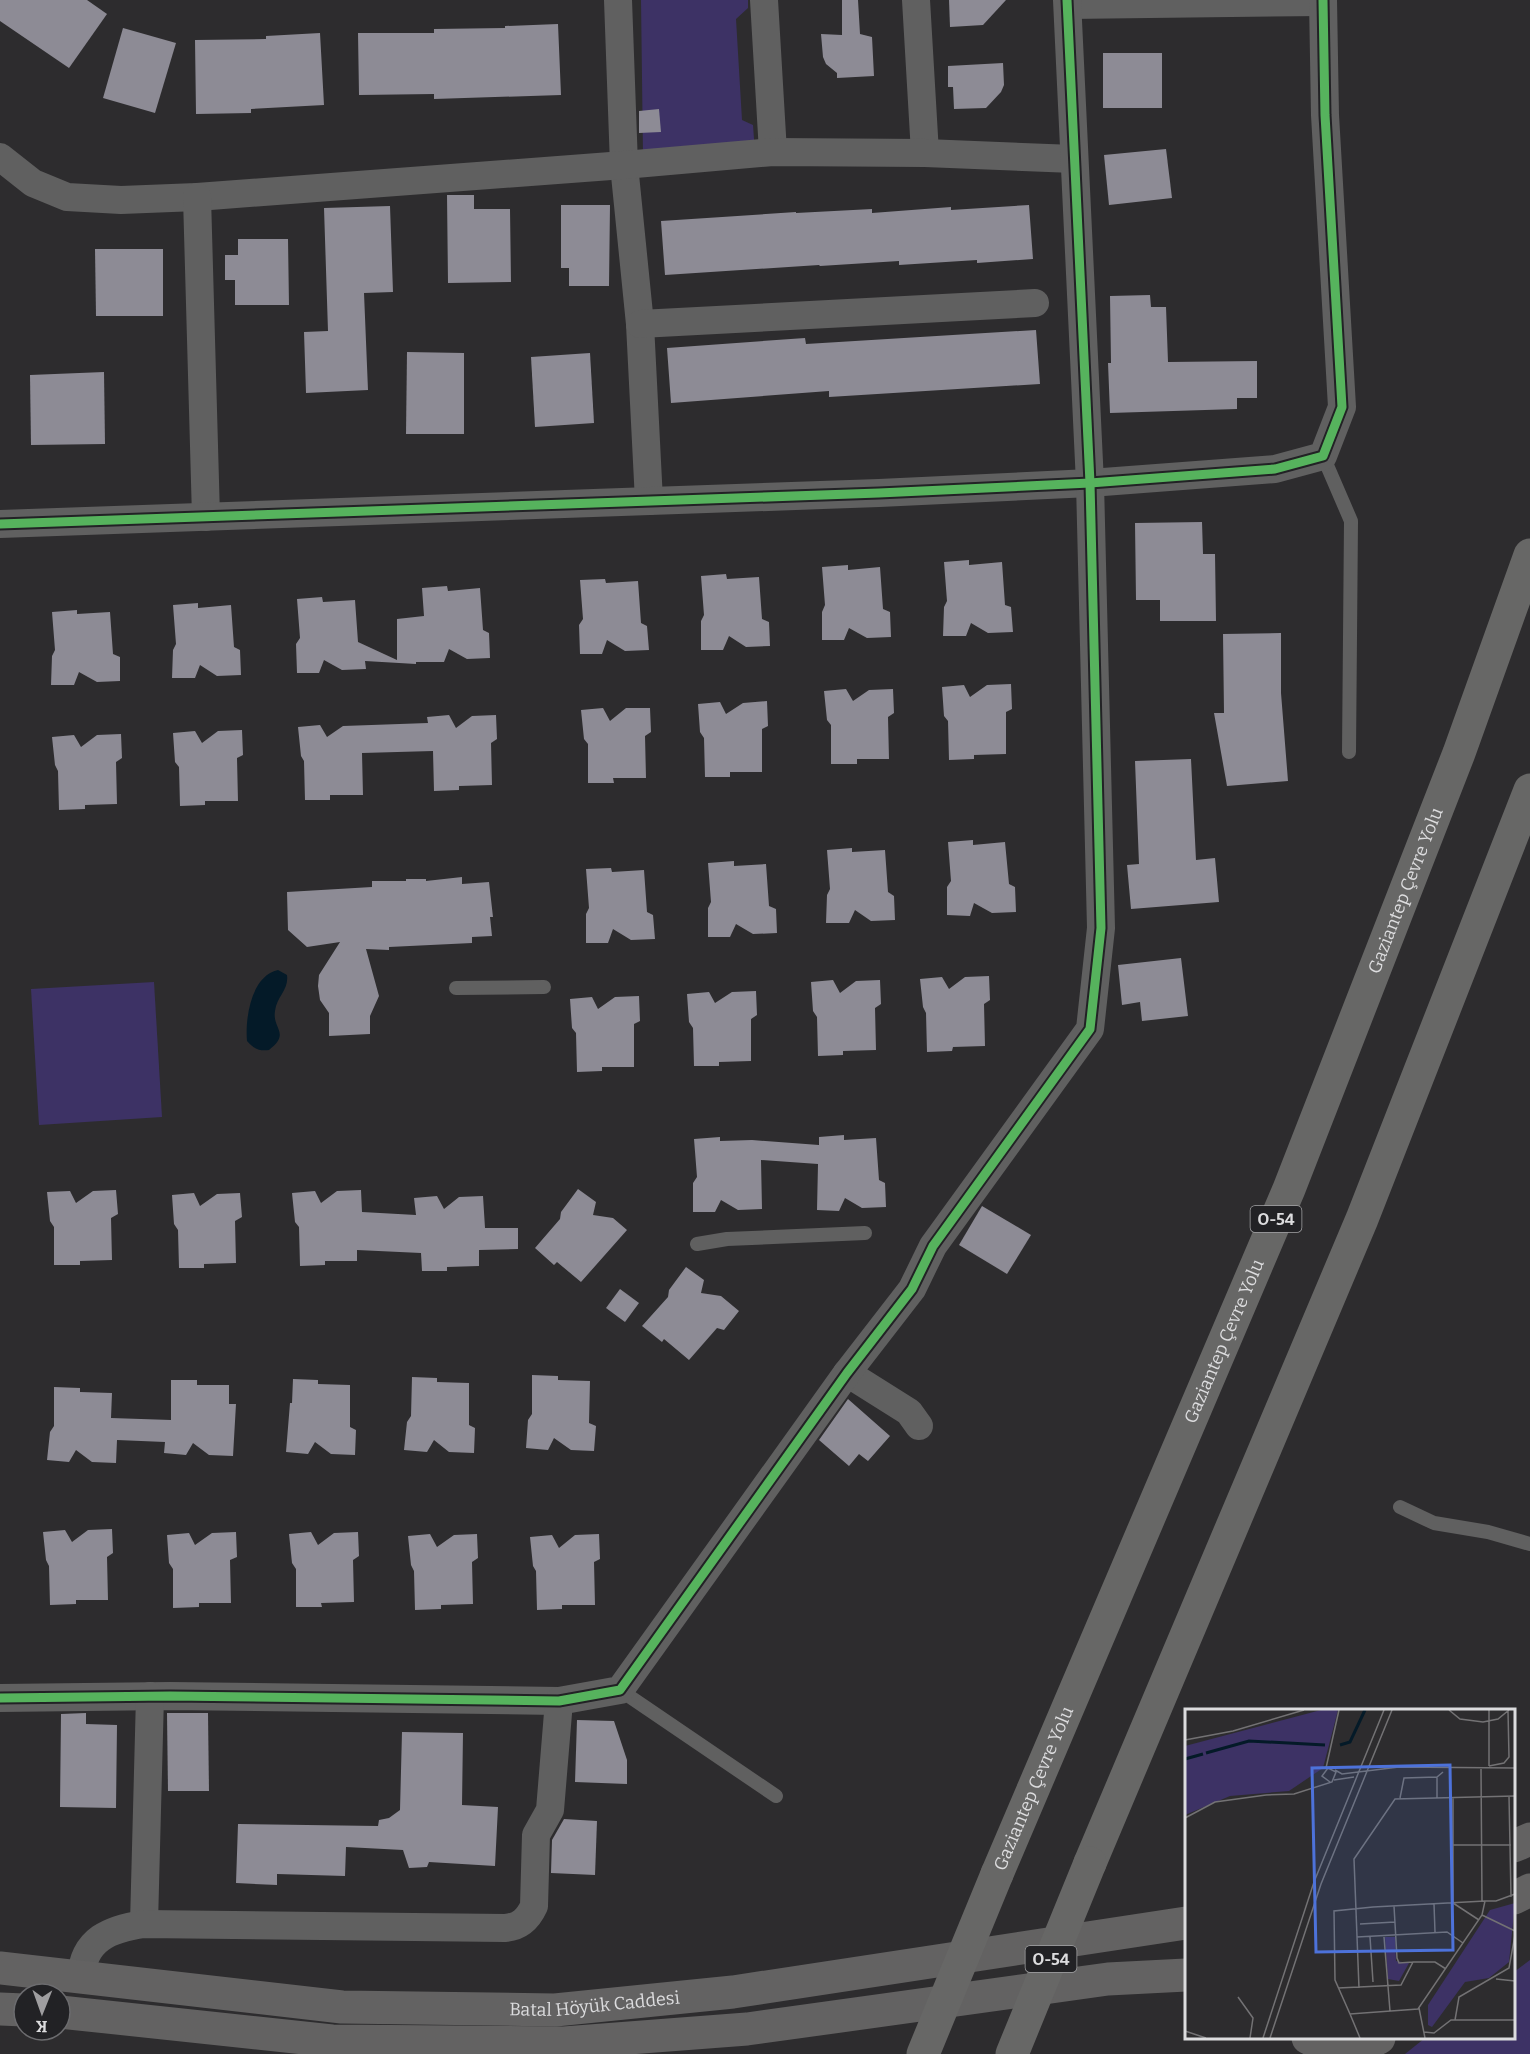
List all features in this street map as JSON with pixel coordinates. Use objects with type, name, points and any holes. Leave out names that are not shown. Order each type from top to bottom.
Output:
[{"type":"highway","name":"Gaziantep Çevre Yolu","points":[[923,2054],[997,1874],[1289,1189],[1459,753],[1530,555]]},
{"type":"highway","name":"O-54","points":[[1012,2054],[1090,1863],[1362,1219],[1530,790]]},
{"type":"main road","points":[[1515,1846],[1530,1839]]},
{"type":"main road","points":[[1515,1898],[1530,1890]]},
{"type":"main road","name":"Batal Höyük Caddesi","points":[[0,1968],[342,2007],[555,2010],[733,1992],[1185,1923]]},
{"type":"main road","name":"Batal Höyük Caddesi","points":[[72,2013],[332,2041],[564,2043],[747,2029],[1108,1979],[1185,1975]]},
{"type":"main road","points":[[1296,2039],[1298,2054]]},
{"type":"main road","points":[[1313,2039],[1329,2045],[1355,2046],[1375,2039]]},
{"type":"main road","points":[[1370,2054],[1380,2039]]},
{"type":"street","points":[[618,0],[624,165],[640,324],[649,501]]},
{"type":"street","points":[[764,0],[773,152]]},
{"type":"street","points":[[916,0],[925,153]]},
{"type":"street","points":[[0,525],[1090,483],[1275,470],[1323,456],[1341,407],[1325,116],[1323,1],[1068,3],[1090,483],[1101,928],[1090,1029],[933,1246],[912,1289],[847,1373],[620,1690],[559,1701],[150,1696],[0,1698]]},
{"type":"street","points":[[0,157],[33,183],[67,197],[121,200],[197,197],[773,152],[925,153],[1074,159]]},
{"type":"street","points":[[197,197],[206,517]]},
{"type":"street","points":[[640,324],[1035,303]]},
{"type":"street","points":[[847,1373],[909,1412],[919,1426]]},
{"type":"street","points":[[144,1924],[150,1696]]},
{"type":"street","points":[[81,1978],[85,1957],[92,1946],[100,1937],[127,1926],[144,1924],[505,1928],[519,1925],[531,1914],[534,1906],[536,1835],[550,1810],[559,1701]]},
{"type":"lane","points":[[1323,456],[1351,520],[1348,752]]},
{"type":"lane","points":[[456,988],[544,987]]},
{"type":"lane","points":[[697,1244],[727,1239],[865,1233]]},
{"type":"lane","points":[[1400,1507],[1434,1523],[1488,1532],[1530,1544]]},
{"type":"lane","points":[[620,1690],[776,1796]]},
{"type":"shaded area","points":[[641,0],[748,0],[748,8],[736,19],[742,120],[753,125],[755,153],[643,156]]},
{"type":"shaded area","points":[[154,982],[162,1117],[39,1125],[31,989]]},
{"type":"shaded area","points":[[1530,1960],[1530,2054],[1405,2054],[1424,2039],[1515,2039],[1515,1971]]},
{"type":"water","points":[[278,970],[287,975],[285,989],[275,1011],[280,1035],[269,1050],[259,1050],[247,1041],[249,1010],[261,980]]},
{"type":"building","points":[[0,0],[87,0],[107,14],[69,68],[0,21]]},
{"type":"building","points":[[842,0],[858,0],[860,34],[872,37],[874,76],[837,78],[837,73],[826,64],[823,57],[821,34],[842,35]]},
{"type":"building","points":[[949,0],[1006,0],[983,25],[950,27]]},
{"type":"building","points":[[558,24],[561,95],[434,99],[434,94],[359,95],[358,33],[434,33],[434,29],[505,28],[505,26]]},
{"type":"building","points":[[123,28],[176,43],[155,113],[103,98]]},
{"type":"building","points":[[320,33],[324,105],[251,109],[251,113],[196,114],[195,40],[266,39],[266,36]]},
{"type":"building","points":[[1103,53],[1162,53],[1162,108],[1103,108]]},
{"type":"building","points":[[1003,63],[1004,85],[1001,92],[986,108],[954,109],[953,87],[948,87],[948,66]]},
{"type":"building","points":[[659,109],[661,132],[639,133],[639,111]]},
{"type":"building","points":[[1166,149],[1172,198],[1109,205],[1104,155]]},
{"type":"building","points":[[447,195],[474,195],[474,209],[510,209],[511,282],[448,283]]},
{"type":"building","points":[[561,205],[610,205],[609,286],[569,286],[569,268],[561,268]]},
{"type":"building","points":[[1029,205],[1033,259],[899,265],[899,261],[665,275],[661,221],[796,212],[872,209],[872,213],[951,207],[951,210]]},
{"type":"building","points":[[390,206],[393,292],[364,293],[368,390],[306,393],[304,332],[328,331],[324,208]]},
{"type":"building","points":[[238,239],[288,239],[289,305],[235,305],[235,280],[225,280],[225,255],[238,255]]},
{"type":"building","points":[[95,249],[163,249],[163,316],[96,316]]},
{"type":"building","points":[[1150,295],[1151,307],[1166,307],[1168,362],[1257,361],[1257,398],[1237,398],[1237,409],[1110,413],[1108,363],[1111,363],[1110,296]]},
{"type":"building","points":[[1036,330],[1040,384],[829,397],[829,391],[671,403],[667,348],[805,338],[806,344]]},
{"type":"building","points":[[407,352],[464,353],[464,434],[406,434]]},
{"type":"building","points":[[590,353],[594,423],[535,427],[531,357]]},
{"type":"building","points":[[104,372],[105,444],[31,445],[30,375]]},
{"type":"building","points":[[1202,522],[1203,554],[1215,554],[1216,621],[1160,621],[1160,600],[1136,600],[1135,523]]},
{"type":"building","points":[[969,560],[969,565],[1002,562],[1005,605],[1011,607],[1013,632],[988,633],[971,623],[966,636],[943,636],[944,607],[947,601],[944,562]]},
{"type":"building","points":[[848,565],[848,570],[880,567],[883,609],[890,612],[891,637],[867,638],[849,628],[844,640],[822,640],[822,612],[825,605],[822,567]]},
{"type":"building","points":[[726,574],[727,579],[759,577],[762,619],[769,622],[770,646],[746,647],[729,636],[723,650],[701,650],[701,621],[704,615],[701,576]]},
{"type":"building","points":[[605,579],[606,583],[638,581],[641,623],[647,626],[649,650],[625,651],[607,640],[602,654],[580,654],[579,625],[583,619],[580,580]]},
{"type":"building","points":[[447,586],[448,591],[480,588],[483,630],[489,633],[490,658],[467,659],[449,649],[444,662],[416,662],[416,664],[365,661],[366,669],[342,670],[324,660],[319,673],[297,673],[296,644],[300,638],[297,599],[322,597],[323,602],[355,600],[358,642],[397,660],[397,619],[424,616],[422,588]]},
{"type":"building","points":[[198,603],[198,608],[231,605],[234,647],[240,650],[241,675],[217,676],[200,665],[195,678],[172,678],[173,650],[176,644],[173,605]]},
{"type":"building","points":[[77,610],[77,614],[110,612],[113,654],[120,657],[120,681],[97,682],[79,672],[74,685],[51,685],[52,656],[55,650],[52,612]]},
{"type":"building","points":[[1281,633],[1281,693],[1288,781],[1227,786],[1214,713],[1224,713],[1223,634]]},
{"type":"building","points":[[1011,684],[1012,709],[1006,712],[1006,754],[974,755],[974,759],[949,760],[948,721],[944,716],[942,687],[964,685],[970,697],[987,685]]},
{"type":"building","points":[[846,689],[853,701],[869,690],[893,689],[894,713],[888,717],[889,759],[857,759],[857,764],[831,764],[831,725],[827,720],[824,691]]},
{"type":"building","points":[[767,701],[768,726],[762,729],[762,772],[730,772],[730,777],[705,777],[704,738],[700,732],[698,704],[720,702],[726,714],[743,703]]},
{"type":"building","points":[[603,708],[610,721],[626,708],[650,708],[651,732],[645,736],[646,778],[613,778],[614,783],[588,783],[588,744],[584,739],[581,710]]},
{"type":"building","points":[[449,715],[456,728],[472,716],[496,715],[497,739],[491,743],[492,785],[459,786],[459,790],[434,791],[433,751],[362,753],[363,795],[330,795],[330,800],[305,800],[304,761],[301,756],[298,727],[320,725],[327,737],[343,726],[428,723],[427,717]]},
{"type":"building","points":[[242,730],[243,755],[237,758],[238,801],[205,801],[205,805],[180,806],[179,767],[175,762],[173,733],[195,731],[202,743],[218,731]]},
{"type":"building","points":[[121,734],[122,758],[116,762],[117,804],[85,805],[85,809],[59,810],[58,771],[55,765],[52,737],[74,735],[81,747],[97,735]]},
{"type":"building","points":[[1191,759],[1196,860],[1215,858],[1219,902],[1131,909],[1127,865],[1139,864],[1135,761]]},
{"type":"building","points":[[973,840],[973,845],[1005,842],[1009,884],[1015,887],[1016,912],[992,913],[974,903],[970,916],[947,915],[947,887],[951,881],[948,842]]},
{"type":"building","points":[[852,848],[852,852],[885,850],[888,892],[894,896],[895,920],[871,921],[855,910],[849,923],[826,923],[827,895],[830,889],[827,850]]},
{"type":"building","points":[[734,861],[734,866],[766,864],[769,906],[776,909],[777,933],[753,934],[736,924],[730,937],[708,937],[708,908],[711,902],[708,863]]},
{"type":"building","points":[[611,868],[612,872],[644,870],[647,912],[653,915],[655,939],[631,940],[613,929],[608,943],[586,943],[586,914],[589,908],[586,869]]},
{"type":"building","points":[[462,877],[462,884],[489,882],[493,917],[490,917],[492,936],[472,937],[472,943],[389,947],[389,950],[366,949],[379,996],[370,1016],[370,1034],[329,1036],[329,1013],[320,1000],[319,975],[340,942],[307,947],[288,930],[287,892],[372,887],[372,881],[426,879],[426,881]]},
{"type":"building","points":[[1181,958],[1188,1016],[1142,1021],[1140,1002],[1122,1005],[1118,965]]},
{"type":"building","points":[[989,976],[990,1000],[984,1004],[985,1046],[953,1047],[952,1051],[927,1052],[926,1013],[923,1007],[920,979],[942,977],[949,989],[965,977]]},
{"type":"building","points":[[833,980],[840,993],[856,981],[880,980],[881,1004],[875,1008],[876,1050],[843,1051],[843,1055],[818,1056],[817,1017],[813,1011],[811,982]]},
{"type":"building","points":[[756,991],[757,1015],[751,1019],[751,1061],[719,1062],[719,1066],[694,1066],[693,1028],[689,1022],[687,994],[709,992],[715,1003],[732,992]]},
{"type":"building","points":[[639,996],[640,1021],[634,1024],[634,1067],[602,1067],[602,1071],[577,1072],[576,1033],[572,1028],[570,999],[592,997],[598,1009],[615,997]]},
{"type":"building","points":[[844,1135],[844,1140],[876,1138],[879,1180],[885,1183],[886,1207],[862,1208],[845,1198],[839,1211],[817,1210],[818,1164],[761,1160],[762,1209],[738,1210],[721,1200],[715,1212],[693,1212],[693,1183],[697,1177],[694,1139],[720,1137],[720,1141],[752,1140],[819,1145],[819,1137]]},
{"type":"building","points":[[578,1189],[596,1202],[593,1215],[613,1218],[627,1230],[581,1282],[557,1262],[554,1265],[535,1248],[560,1219],[561,1212]]},
{"type":"building","points":[[116,1190],[118,1214],[111,1218],[112,1260],[80,1261],[80,1265],[54,1265],[54,1227],[50,1221],[47,1192],[70,1191],[76,1203],[93,1191]]},
{"type":"building","points":[[361,1190],[362,1212],[416,1215],[414,1198],[437,1196],[444,1209],[459,1197],[483,1196],[485,1228],[518,1228],[518,1249],[479,1250],[479,1266],[447,1267],[447,1271],[422,1271],[421,1253],[357,1250],[357,1261],[325,1261],[325,1265],[300,1266],[299,1227],[295,1222],[292,1193],[315,1191],[321,1203],[337,1191]]},
{"type":"building","points":[[194,1193],[200,1206],[217,1194],[240,1193],[242,1217],[235,1221],[236,1263],[204,1264],[204,1268],[179,1268],[178,1230],[174,1224],[172,1195]]},
{"type":"building","points":[[982,1206],[1031,1235],[1007,1274],[959,1245]]},
{"type":"building","points":[[686,1267],[704,1280],[701,1293],[721,1296],[739,1311],[724,1330],[717,1328],[689,1360],[664,1339],[662,1342],[642,1326],[668,1297],[669,1290]]},
{"type":"building","points":[[620,1289],[639,1303],[625,1322],[606,1308]]},
{"type":"building","points":[[532,1375],[558,1376],[558,1380],[590,1381],[589,1423],[596,1426],[594,1451],[571,1450],[554,1438],[548,1450],[526,1448],[528,1420],[532,1414]]},
{"type":"building","points":[[412,1377],[437,1378],[437,1382],[469,1383],[469,1425],[475,1428],[474,1453],[449,1452],[434,1440],[427,1452],[404,1450],[407,1422],[411,1416]]},
{"type":"building","points":[[293,1379],[318,1380],[318,1384],[350,1385],[350,1427],[356,1430],[355,1455],[331,1454],[315,1442],[308,1454],[286,1452]]},
{"type":"building","points":[[171,1380],[197,1380],[197,1385],[229,1385],[229,1404],[236,1404],[233,1456],[209,1455],[193,1443],[186,1455],[164,1453],[165,1442],[117,1440],[116,1463],[92,1462],[76,1450],[69,1462],[47,1460],[50,1432],[54,1426],[54,1387],[80,1388],[80,1392],[112,1393],[111,1418],[171,1420]]},
{"type":"building","points":[[848,1399],[890,1436],[868,1461],[859,1454],[849,1466],[819,1440]]},
{"type":"building","points":[[112,1529],[113,1553],[107,1557],[108,1600],[76,1600],[76,1604],[50,1605],[49,1566],[46,1560],[43,1532],[65,1530],[72,1542],[88,1530]]},
{"type":"building","points":[[236,1532],[237,1557],[230,1560],[231,1603],[199,1603],[199,1607],[173,1608],[173,1569],[169,1563],[167,1535],[189,1533],[195,1545],[212,1533]]},
{"type":"building","points":[[311,1532],[318,1545],[334,1533],[358,1532],[359,1556],[353,1560],[354,1602],[321,1603],[322,1607],[296,1607],[296,1569],[292,1563],[289,1534]]},
{"type":"building","points":[[430,1534],[437,1547],[454,1535],[477,1534],[478,1558],[472,1562],[473,1604],[441,1605],[441,1609],[415,1610],[414,1571],[411,1565],[408,1536]]},
{"type":"building","points":[[599,1534],[600,1559],[594,1562],[595,1605],[562,1605],[562,1609],[537,1610],[536,1571],[533,1566],[530,1537],[552,1535],[559,1548],[575,1535]]},
{"type":"building","points":[[86,1713],[86,1724],[117,1725],[116,1808],[60,1807],[61,1714]]},
{"type":"building","points":[[167,1713],[208,1713],[209,1791],[168,1791]]},
{"type":"building","points":[[577,1720],[614,1721],[627,1760],[627,1784],[575,1782]]},
{"type":"building","points":[[402,1732],[463,1733],[462,1805],[498,1807],[495,1866],[429,1862],[427,1867],[409,1868],[403,1850],[346,1847],[345,1876],[277,1874],[277,1885],[236,1883],[238,1824],[378,1826],[379,1820],[389,1818],[400,1810]]},
{"type":"building","points":[[564,1819],[597,1821],[595,1875],[551,1873],[552,1840]]},
{"type":"cycle path","points":[[0,1698],[170,1696],[559,1701],[620,1690],[847,1373],[912,1289],[933,1246],[1090,1029],[1101,928],[1090,483],[1067,0]]},
{"type":"cycle path","points":[[0,524],[879,493],[1090,483],[1275,469],[1323,456],[1342,407],[1325,115],[1323,0]]}]
